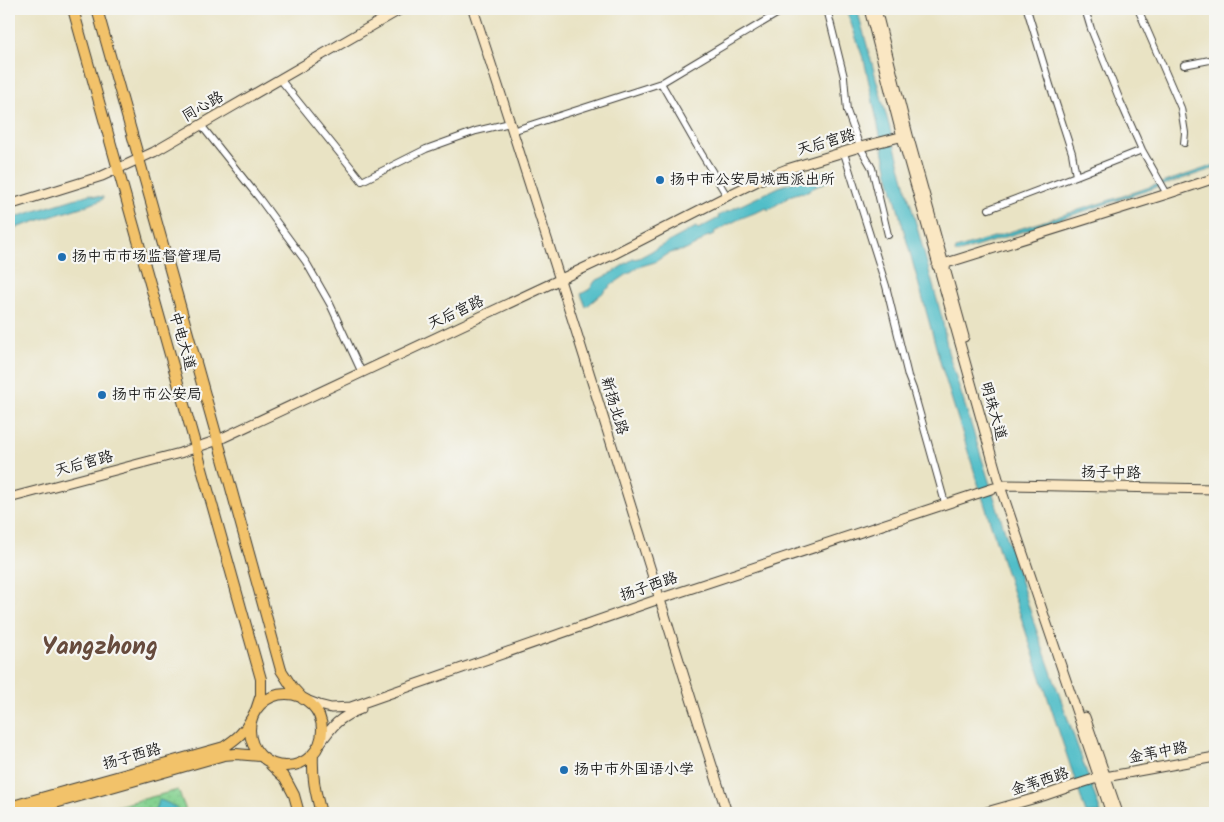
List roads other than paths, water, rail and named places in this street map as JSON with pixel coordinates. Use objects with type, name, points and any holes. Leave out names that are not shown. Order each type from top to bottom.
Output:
[{"type":"main road","name":"中电大道","points":[[73,9],[260,679],[261,695],[254,714]]},
{"type":"main road","name":"中电大道","points":[[97,9],[281,670],[292,687],[304,699]]},
{"type":"main road","name":"同心路","points":[[9,205],[102,176],[140,159],[401,9]]},
{"type":"main road","name":"新扬北路","points":[[473,9],[560,279],[727,813]]},
{"type":"main road","name":"明珠大道","points":[[869,9],[902,137],[940,265],[1000,489],[1111,813]]},
{"type":"main road","name":"明珠大道","points":[[876,9],[902,137]]},
{"type":"main road","name":"天后宫路","points":[[9,498],[218,440],[614,254],[727,196],[787,169],[860,147],[902,137]]},
{"type":"main road","points":[[940,265],[1215,178]]},
{"type":"main road","name":"扬子西路","points":[[319,745],[338,721],[351,713],[660,601],[1000,489]]},
{"type":"main road","name":"扬子中路","points":[[1000,489],[1215,489]]},
{"type":"main road","name":"扬子中路","points":[[1000,489],[1215,495]]},
{"type":"main road","name":"扬子西路","points":[[304,699],[331,708],[351,707],[945,503],[977,496]]},
{"type":"main road","points":[[269,763],[280,766],[292,766],[304,762],[319,745],[322,724],[318,713],[304,699],[294,695],[283,694],[272,697],[263,702],[254,714],[250,729],[250,738],[254,748],[260,756],[285,778],[294,795],[299,813]]},
{"type":"main road","name":"扬子西路","points":[[9,807],[224,747],[247,728],[254,714]]},
{"type":"main road","points":[[313,754],[312,773],[321,813]]},
{"type":"main road","name":"扬子西路","points":[[20,813],[224,755],[260,756]]},
{"type":"main road","name":"金苇中路","points":[[1099,778],[1215,757]]},
{"type":"main road","name":"明珠大道","points":[[1099,778],[1118,813]]},
{"type":"main road","name":"金苇西路","points":[[983,813],[1099,778]]},
{"type":"street","points":[[280,79],[362,181],[426,148],[476,131],[511,127],[661,83],[785,9]]},
{"type":"street","points":[[827,9],[844,77],[847,111],[860,147],[872,168],[888,235]]},
{"type":"street","points":[[1027,9],[1072,153],[1076,176]]},
{"type":"street","points":[[1085,9],[1120,103],[1142,150],[1166,193]]},
{"type":"street","points":[[1138,9],[1181,108],[1185,133],[1184,143]]},
{"type":"street","points":[[1184,65],[1214,60]]},
{"type":"street","points":[[661,83],[727,196]]},
{"type":"street","points":[[201,124],[306,262],[330,304],[362,372]]},
{"type":"street","points":[[989,209],[1142,150]]},
{"type":"street","points":[[844,153],[886,286],[908,376],[945,503]]},
{"type":"street","points":[[9,807],[10,813]]},
{"type":"water","points":[[846,9],[857,9],[942,318],[948,352],[1035,626],[1101,813],[1086,813],[1002,560],[941,365],[888,173],[865,64]]},
{"type":"water","points":[[1215,165],[1215,168],[957,253],[955,252],[956,249]]},
{"type":"water","points":[[824,171],[828,181],[803,193],[792,195],[768,210],[767,208],[739,219],[686,250],[673,252],[655,262],[638,267],[613,284],[586,307],[581,294],[590,289],[595,281],[633,259],[639,258],[696,227],[698,229],[719,218],[718,216],[779,187]]},
{"type":"water","points":[[90,194],[103,197],[103,199],[9,230],[9,219]]},
{"type":"water","points":[[159,800],[171,805],[181,813],[148,813],[155,809]]},
{"type":"place","name":"扬中市公安局城西派出所","points":[[660,180]]},
{"type":"place","name":"扬中市市场监督管理局","points":[[62,257]]},
{"type":"place","name":"扬中市公安局","points":[[102,395]]},
{"type":"place","name":"扬中市外国语小学","points":[[564,770]]},
{"type":"district","name":"Yangzhong","points":[[100,647]]}]
